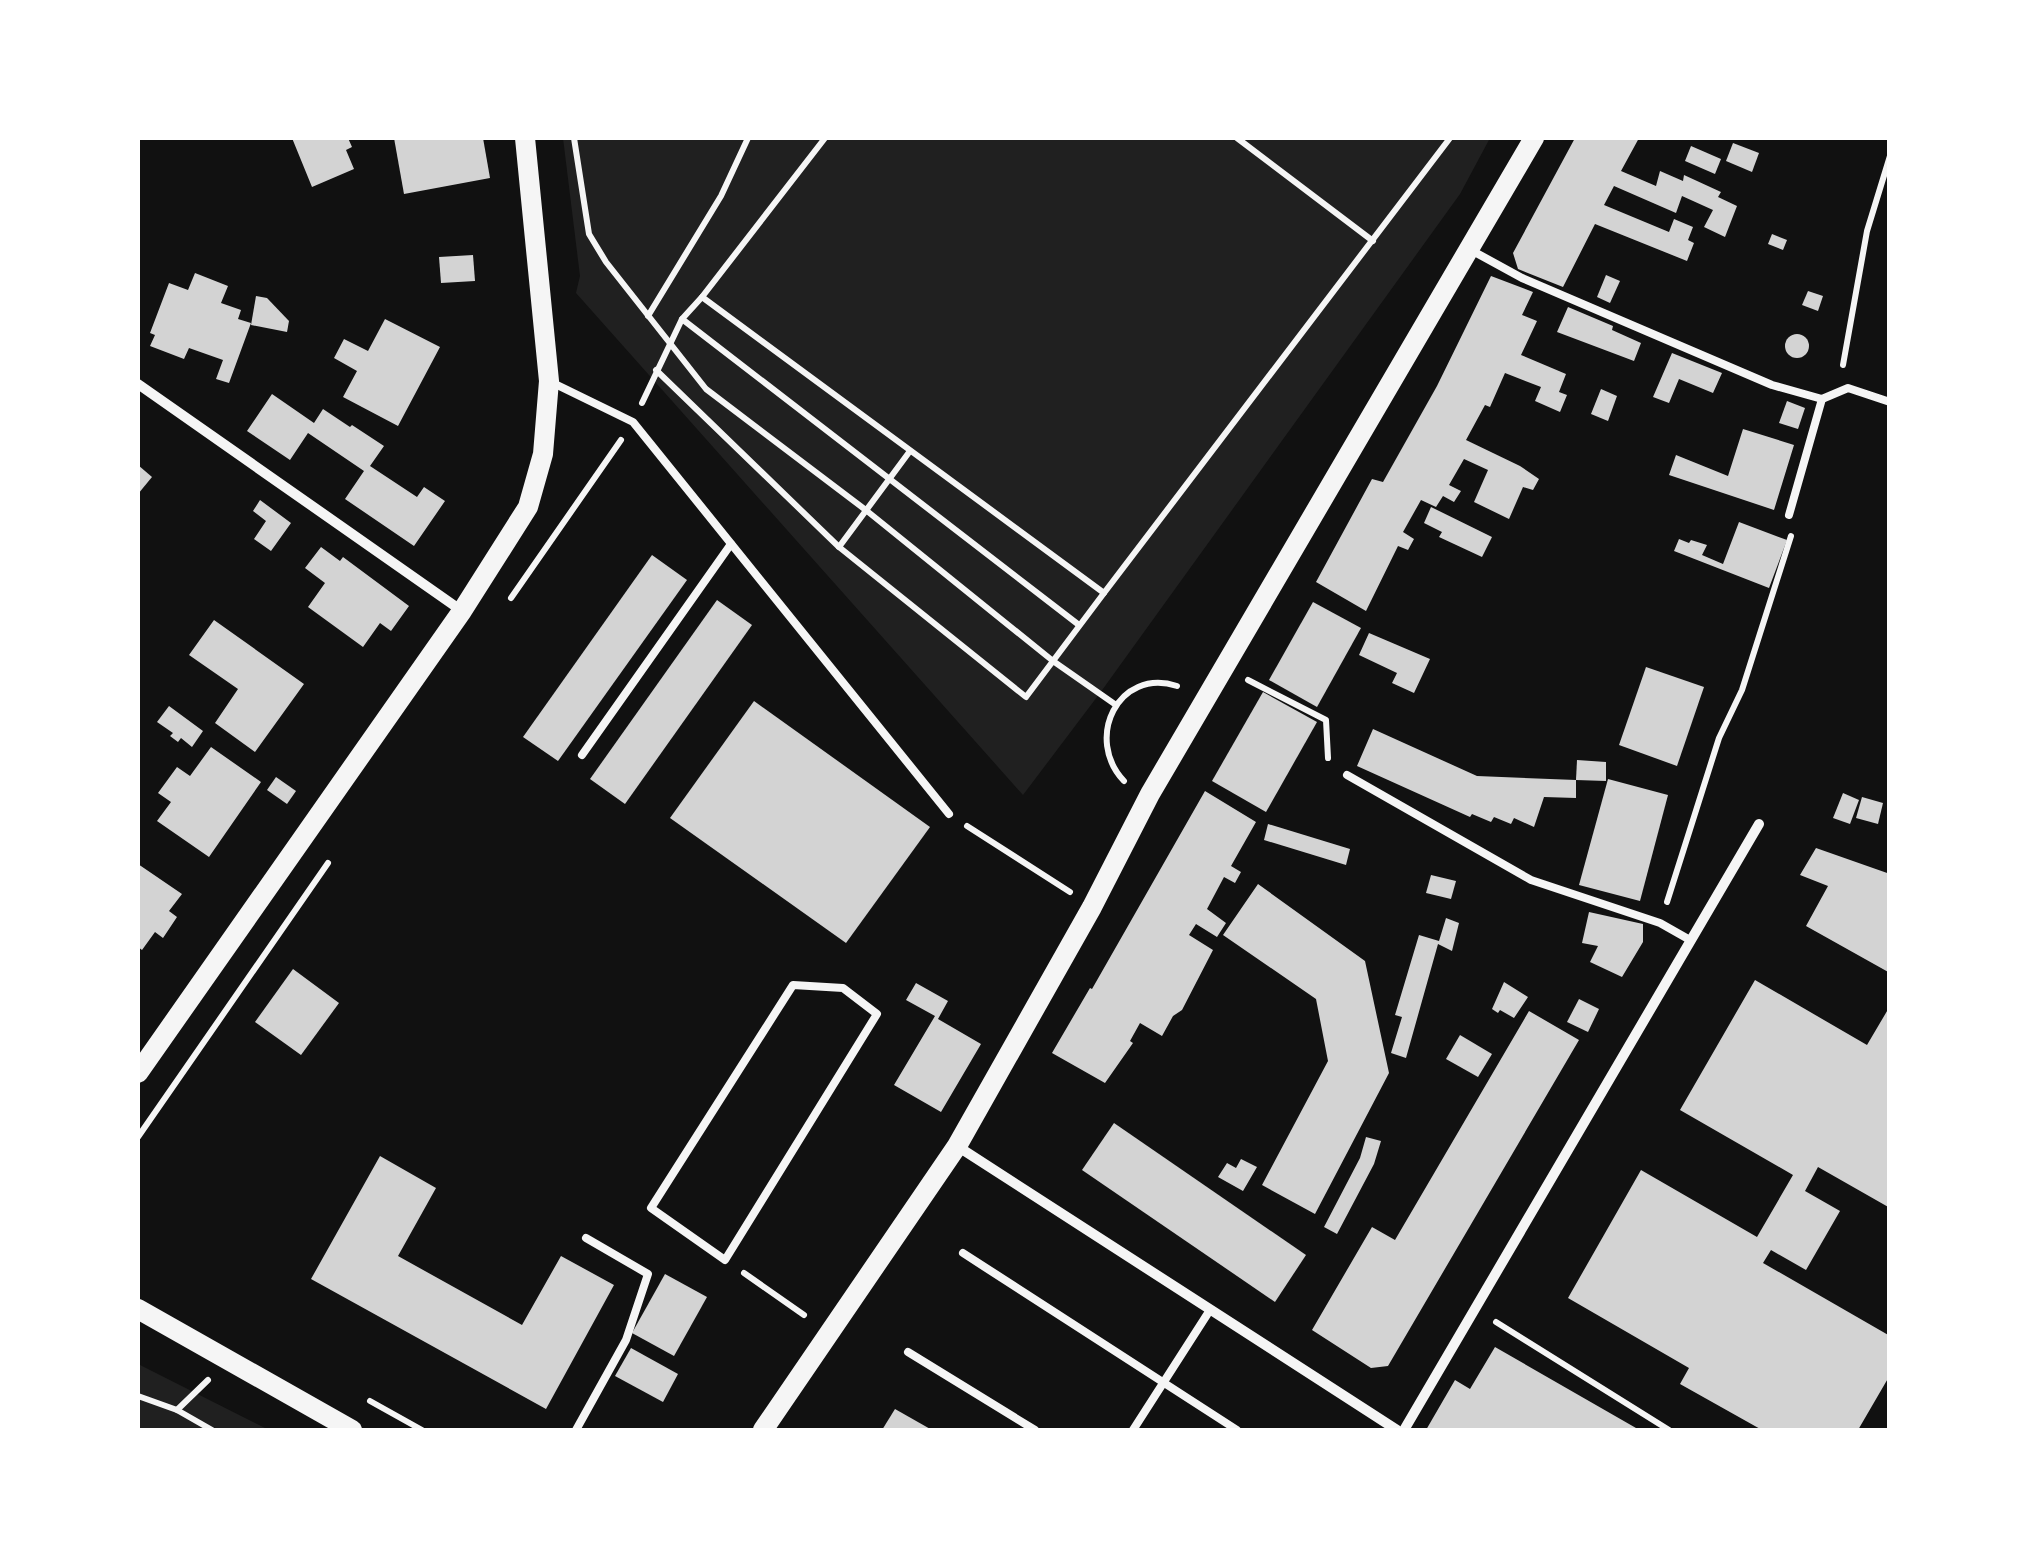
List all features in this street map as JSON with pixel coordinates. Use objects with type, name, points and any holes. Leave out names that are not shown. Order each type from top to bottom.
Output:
[{"type":"main road","points":[[138,1073],[462,611],[528,507],[544,454],[549,381],[525,138]]},
{"type":"main road","points":[[762,1430],[957,1146],[1092,907],[1150,794],[1534,138]]},
{"type":"main road","points":[[138,1309],[352,1430]]},
{"type":"street","points":[[138,384],[462,611]]},
{"type":"street","points":[[957,1146],[1400,1430],[1759,824]]},
{"type":"lane","points":[[1470,249],[1522,278],[1772,385],[1822,399],[1848,388],[1890,402]]},
{"type":"lane","points":[[549,381],[633,422],[949,814]]},
{"type":"lane","points":[[1789,515],[1822,399]]},
{"type":"lane","points":[[582,755],[731,544]]},
{"type":"lane","points":[[1346,775],[1531,880],[1660,923],[1690,940]]},
{"type":"lane","points":[[793,985],[842,988],[878,1014],[726,1260],[651,1208],[793,985]]},
{"type":"lane","points":[[576,1430],[626,1340],[648,1274],[586,1238]]},
{"type":"lane","points":[[962,1253],[1237,1430]]},
{"type":"lane","points":[[1133,1430],[1210,1310]]},
{"type":"lane","points":[[908,1352],[1035,1430]]},
{"type":"path","points":[[574,138],[588,234],[706,389],[867,510],[1053,661],[1116,705]]},
{"type":"path","points":[[648,316],[721,196],[748,138]]},
{"type":"path","points":[[668,344],[682,320],[825,138]]},
{"type":"path","points":[[1237,138],[1373,241]]},
{"type":"path","points":[[656,370],[840,547],[1026,697],[1450,138]]},
{"type":"path","points":[[1822,399],[1844,362],[1868,232],[1890,156]]},
{"type":"path","points":[[702,297],[1104,593]]},
{"type":"path","points":[[682,320],[1079,625]]},
{"type":"path","points":[[840,547],[910,451]]},
{"type":"path","points":[[1660,923],[1720,738],[1742,690],[1792,541],[1789,515]]},
{"type":"path","points":[[1224,669],[1326,720],[1326,756],[1346,775]]},
{"type":"path","points":[[1150,794],[1129,786],[1109,759],[1105,748],[1106,725],[1116,705],[1149,684],[1169,684],[1188,690],[1203,703]]},
{"type":"path","points":[[949,814],[1092,907]]},
{"type":"path","points":[[726,1260],[830,1332]]},
{"type":"path","points":[[1474,1308],[1668,1430]]},
{"type":"path","points":[[138,1396],[176,1410],[212,1430]]},
{"type":"shaded area","points":[[563,138],[1490,138],[1460,194],[1023,795],[576,293],[580,276]]},
{"type":"shaded area","points":[[138,1364],[269,1430],[138,1430]]},
{"type":"building","points":[[292,138],[348,138],[352,147],[346,150],[354,169],[312,187]]},
{"type":"building","points":[[394,138],[483,138],[490,178],[404,194]]},
{"type":"building","points":[[1575,138],[1639,138],[1621,171],[1656,186],[1660,171],[1683,181],[1684,175],[1721,192],[1718,197],[1737,206],[1725,237],[1704,227],[1713,210],[1682,196],[1676,213],[1614,186],[1604,205],[1669,232],[1674,219],[1693,227],[1688,240],[1694,243],[1687,261],[1595,224],[1563,287],[1518,269],[1513,253]]},
{"type":"building","points":[[1733,143],[1759,153],[1752,172],[1726,161]]},
{"type":"building","points":[[1691,146],[1721,159],[1715,174],[1685,161]]},
{"type":"building","points":[[1772,234],[1787,240],[1783,250],[1768,244]]},
{"type":"building","points":[[473,255],[475,281],[441,283],[439,257]]},
{"type":"building","points":[[195,273],[228,286],[221,303],[241,310],[238,319],[251,323],[229,383],[216,379],[223,360],[189,348],[184,359],[150,346],[155,335],[150,333],[169,283],[188,290]]},
{"type":"building","points":[[1606,275],[1620,281],[1610,303],[1597,297]]},
{"type":"building","points":[[1491,276],[1533,292],[1522,315],[1537,321],[1521,355],[1566,374],[1559,392],[1567,395],[1560,412],[1535,401],[1541,387],[1505,373],[1490,407],[1485,405],[1466,440],[1539,479],[1533,490],[1523,487],[1509,519],[1474,502],[1488,470],[1464,459],[1449,485],[1461,491],[1454,502],[1443,496],[1436,507],[1421,500],[1403,532],[1414,539],[1408,550],[1398,546],[1366,611],[1316,582],[1372,479],[1383,482],[1437,386]]},
{"type":"building","points":[[1808,291],[1823,296],[1818,311],[1802,305]]},
{"type":"building","points":[[256,296],[267,298],[289,321],[287,332],[251,325]]},
{"type":"building","points":[[1568,307],[1641,343],[1634,361],[1557,332]]},
{"type":"building","points":[[385,319],[440,347],[398,426],[343,397],[357,371],[334,358],[344,339],[368,351]]},
{"type":"building","points":[[1797,334],[1809,346],[1797,358],[1785,346]]},
{"type":"building","points":[[1672,353],[1722,373],[1713,393],[1679,379],[1669,403],[1653,397]]},
{"type":"building","points":[[1601,389],[1617,396],[1608,421],[1591,414]]},
{"type":"building","points":[[272,394],[314,423],[323,409],[352,425],[384,446],[370,466],[417,497],[424,487],[445,501],[414,546],[345,499],[364,471],[308,433],[290,460],[247,431]]},
{"type":"building","points":[[1787,401],[1805,408],[1798,429],[1779,423]]},
{"type":"building","points":[[1743,429],[1794,445],[1774,510],[1669,475],[1676,455],[1728,476]]},
{"type":"building","points":[[138,465],[152,477],[138,494]]},
{"type":"building","points":[[260,500],[291,523],[271,551],[254,539],[266,521],[253,511]]},
{"type":"building","points":[[1431,507],[1492,537],[1482,557],[1439,537],[1442,532],[1424,523]]},
{"type":"building","points":[[1739,522],[1787,540],[1769,588],[1674,551],[1679,539],[1689,543],[1691,540],[1707,545],[1702,555],[1723,564]]},
{"type":"building","points":[[321,547],[340,561],[343,557],[409,606],[391,631],[380,623],[363,647],[308,607],[325,583],[305,568]]},
{"type":"building","points":[[652,555],[687,580],[558,761],[523,737]]},
{"type":"building","points":[[717,600],[752,625],[625,804],[590,779]]},
{"type":"building","points":[[1313,602],[1361,628],[1317,707],[1269,680]]},
{"type":"building","points":[[214,620],[304,684],[255,752],[215,723],[238,689],[189,655]]},
{"type":"building","points":[[1369,633],[1430,659],[1414,693],[1392,683],[1397,673],[1359,655]]},
{"type":"building","points":[[1646,667],[1704,687],[1677,766],[1619,745]]},
{"type":"building","points":[[1263,692],[1317,722],[1266,812],[1212,781]]},
{"type":"building","points":[[754,701],[930,827],[846,943],[670,818]]},
{"type":"building","points":[[169,706],[203,731],[192,747],[181,738],[178,742],[170,736],[173,733],[157,722]]},
{"type":"building","points":[[1373,729],[1477,776],[1576,780],[1576,798],[1544,797],[1534,827],[1514,818],[1511,824],[1494,817],[1491,822],[1472,814],[1470,817],[1357,766]]},
{"type":"building","points":[[211,747],[261,782],[209,857],[157,821],[171,802],[158,793],[177,767],[190,776]]},
{"type":"building","points":[[1577,760],[1606,762],[1606,781],[1576,780]]},
{"type":"building","points":[[276,777],[296,791],[287,804],[267,790]]},
{"type":"building","points":[[1608,779],[1668,795],[1640,901],[1579,885]]},
{"type":"building","points":[[1205,791],[1256,822],[1231,866],[1241,872],[1235,883],[1224,877],[1207,909],[1226,923],[1217,937],[1196,924],[1189,935],[1213,950],[1182,1010],[1173,1016],[1162,1036],[1140,1023],[1130,1041],[1133,1043],[1105,1083],[1052,1053]]},
{"type":"building","points":[[1843,793],[1859,800],[1850,824],[1833,818]]},
{"type":"building","points":[[1862,797],[1883,803],[1878,824],[1856,818]]},
{"type":"building","points":[[1268,824],[1350,849],[1346,865],[1264,840]]},
{"type":"building","points":[[1816,848],[1890,874],[1890,973],[1806,926],[1828,886],[1800,875]]},
{"type":"building","points":[[138,864],[182,894],[169,911],[177,917],[163,938],[155,932],[142,950],[138,947]]},
{"type":"building","points":[[1431,875],[1456,881],[1451,899],[1426,893]]},
{"type":"building","points":[[1258,884],[1365,961],[1389,1073],[1315,1214],[1262,1185],[1328,1061],[1316,999],[1223,935]]},
{"type":"building","points":[[1589,912],[1643,924],[1643,942],[1622,977],[1590,962],[1598,946],[1582,943]]},
{"type":"building","points":[[1446,918],[1459,923],[1452,951],[1438,944],[1406,1058],[1391,1053],[1402,1017],[1395,1015],[1419,935],[1439,941]]},
{"type":"building","points":[[293,969],[339,1003],[301,1055],[255,1022]]},
{"type":"building","points":[[1755,980],[1867,1045],[1890,1006],[1890,1208],[1818,1167],[1805,1191],[1840,1211],[1806,1270],[1771,1250],[1763,1263],[1890,1336],[1890,1375],[1858,1430],[1762,1430],[1680,1384],[1689,1368],[1568,1298],[1641,1170],[1757,1237],[1793,1175],[1680,1110]]},
{"type":"building","points":[[1504,982],[1528,997],[1514,1018],[1492,1009]]},
{"type":"building","points":[[916,983],[948,1001],[938,1019],[981,1044],[941,1112],[894,1085],[935,1016],[906,1000]]},
{"type":"building","points":[[1579,999],[1599,1009],[1588,1032],[1567,1022]]},
{"type":"building","points":[[1529,1011],[1579,1040],[1388,1366],[1371,1368],[1312,1330],[1372,1227],[1395,1240]]},
{"type":"building","points":[[1460,1035],[1492,1054],[1478,1077],[1446,1059]]},
{"type":"building","points":[[1114,1123],[1306,1255],[1275,1302],[1082,1170]]},
{"type":"building","points":[[1366,1137],[1381,1141],[1374,1164],[1337,1234],[1324,1227],[1360,1158]]},
{"type":"building","points":[[380,1156],[436,1188],[398,1256],[522,1325],[561,1256],[614,1285],[546,1409],[311,1279]]},
{"type":"building","points":[[1241,1159],[1257,1167],[1243,1191],[1218,1177],[1227,1163],[1236,1168]]},
{"type":"building","points":[[665,1274],[707,1297],[674,1356],[632,1333]]},
{"type":"building","points":[[1495,1347],[1635,1430],[1426,1430],[1455,1380],[1470,1389]]},
{"type":"building","points":[[631,1348],[678,1374],[663,1402],[615,1376]]},
{"type":"building","points":[[895,1409],[932,1430],[882,1430]]}]
